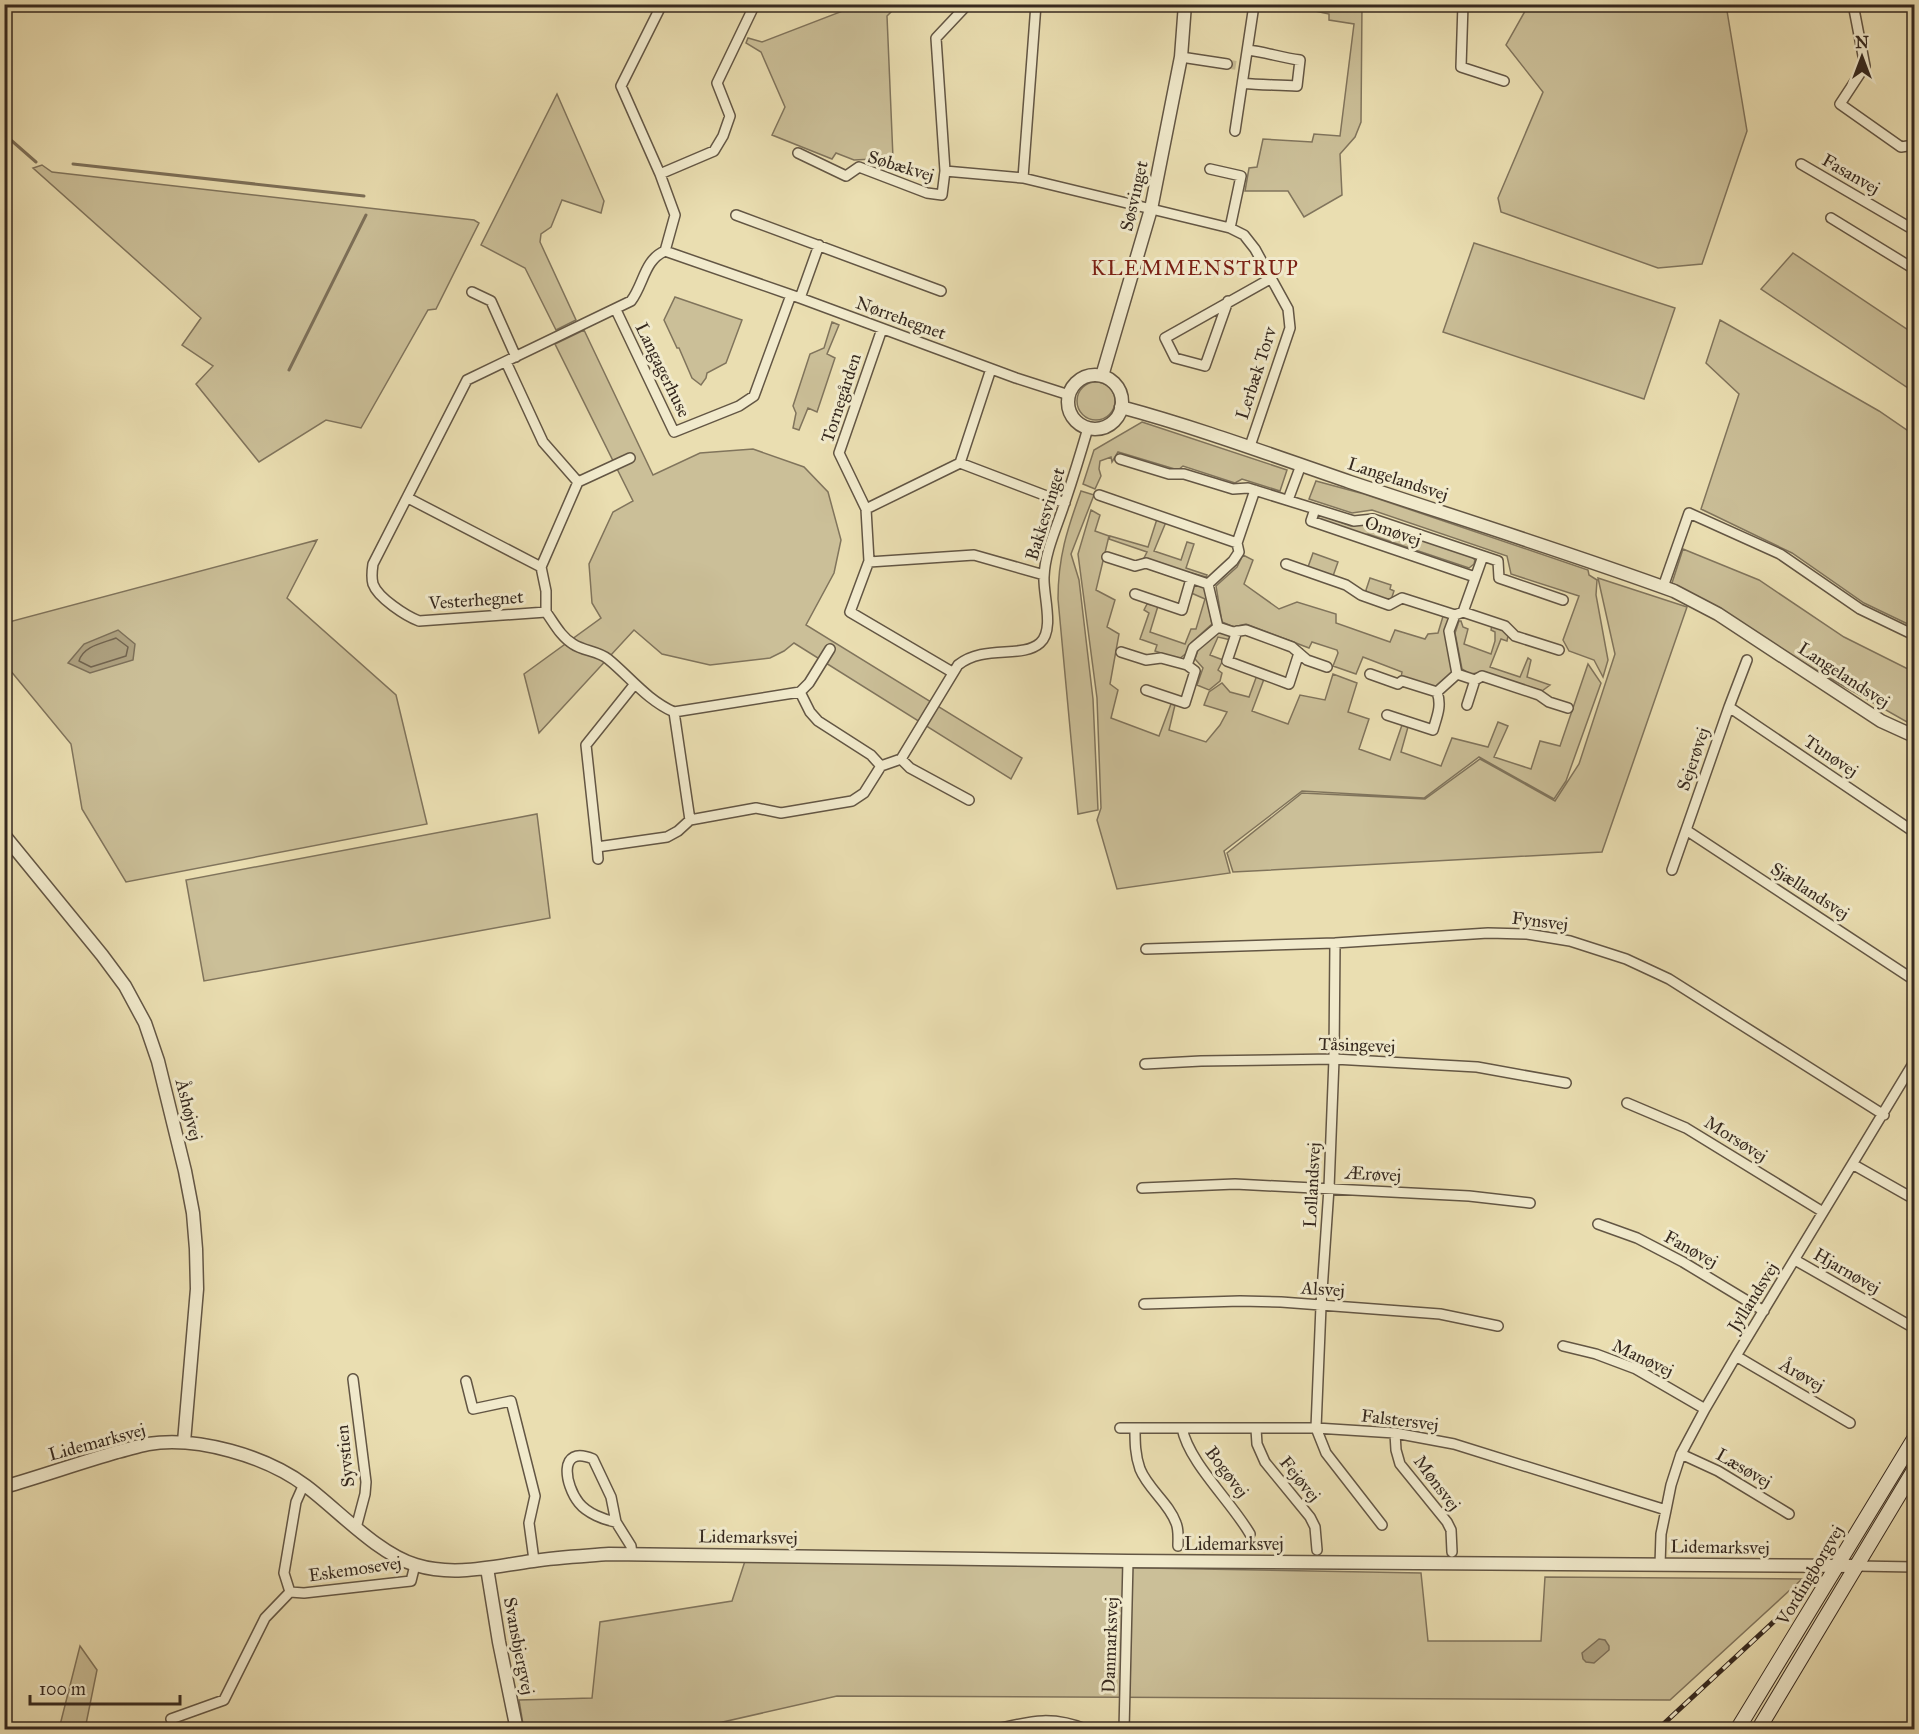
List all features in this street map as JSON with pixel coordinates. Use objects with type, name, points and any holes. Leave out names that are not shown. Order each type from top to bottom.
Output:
[{"type":"main road","name":"Vordingborgvej","points":[[1737,1730],[1914,1439]]},
{"type":"main road","name":"Vordingborgvej","points":[[1758,1730],[1914,1470]]},
{"type":"street","points":[[662,4],[621,86],[660,174],[675,215],[665,251]]},
{"type":"street","points":[[660,174],[714,151],[723,135],[729,116],[717,83],[755,4]]},
{"type":"street","name":"Søbækvej","points":[[798,153],[846,176],[859,167],[927,193],[942,195],[945,171],[936,38],[968,4]]},
{"type":"street","points":[[1023,178],[1036,4]]},
{"type":"street","name":"Søsvinget","points":[[1102,376],[1151,209],[1181,57],[1185,4]]},
{"type":"street","points":[[1235,131],[1254,4]]},
{"type":"street","points":[[1463,4],[1461,67],[1504,81]]},
{"type":"street","points":[[1853,4],[1865,66],[1840,104],[1901,147],[1914,145]]},
{"type":"street","points":[[1243,83],[1260,86],[1274,83],[1297,86],[1300,60],[1248,50]]},
{"type":"street","points":[[1181,57],[1227,64]]},
{"type":"street","name":"Fasanvej","points":[[1802,164],[1914,230]]},
{"type":"street","points":[[1210,169],[1241,176],[1230,228]]},
{"type":"street","name":"Søbækvej","points":[[945,171],[1023,178],[1151,209]]},
{"type":"street","name":"Lerbæk Torv","points":[[1151,209],[1230,228],[1244,235],[1256,249],[1288,309],[1290,328],[1250,446]]},
{"type":"street","points":[[736,215],[941,291]]},
{"type":"street","points":[[1832,218],[1914,269]]},
{"type":"street","points":[[795,296],[819,245]]},
{"type":"street","name":"Nørrehegnet","points":[[665,251],[1069,395]]},
{"type":"street","name":"Vesterhegnet","points":[[546,612],[419,621],[407,617],[376,590],[372,575],[373,564],[467,380],[631,301],[638,291],[650,262],[657,254],[665,251]]},
{"type":"street","points":[[1228,301],[1204,366],[1175,358],[1165,338],[1228,301],[1270,279]]},
{"type":"street","points":[[471,292],[491,301],[516,357]]},
{"type":"street","name":"Langagerhuse","points":[[616,310],[674,432],[739,406],[754,396],[795,296]]},
{"type":"street","name":"Tornegården","points":[[882,329],[839,453],[866,509],[868,562],[850,612],[952,672]]},
{"type":"street","points":[[506,362],[543,442],[578,482]]},
{"type":"street","points":[[866,509],[960,463],[991,369]]},
{"type":"street","points":[[1090,376],[1102,376],[1117,387],[1121,397],[1121,407],[1117,417],[1110,424],[1100,428],[1088,428],[1073,417],[1069,407],[1069,395],[1080,380],[1090,376]]},
{"type":"street","name":"Langelandsvej","points":[[1121,407],[1250,446],[1663,587],[1718,614],[1881,721],[1914,736]]},
{"type":"street","name":"Bakkesvinget","points":[[901,759],[952,672],[964,660],[982,653],[1028,649],[1038,645],[1045,638],[1048,618],[1044,574],[1050,546],[1088,428]]},
{"type":"street","points":[[630,458],[578,482],[541,567],[546,591],[546,612],[565,639],[606,658],[634,685],[662,707],[674,712],[800,692],[830,649]]},
{"type":"street","name":"Omøvej","points":[[1120,459],[1169,474],[1184,474],[1233,489],[1256,490],[1354,521],[1373,519],[1483,556]]},
{"type":"street","points":[[960,463],[1065,503]]},
{"type":"street","points":[[1288,500],[1301,465]]},
{"type":"street","points":[[1208,584],[1233,561],[1239,552],[1237,543],[1256,490]]},
{"type":"street","points":[[1099,495],[1237,543]]},
{"type":"street","name":"Vesterhegnet","points":[[408,498],[541,567]]},
{"type":"street","name":"Omøvej","points":[[1315,509],[1311,521],[1475,577]]},
{"type":"street","points":[[1663,587],[1689,513],[1780,554],[1860,609],[1914,635]]},
{"type":"street","points":[[868,562],[974,555],[1044,574]]},
{"type":"street","points":[[1457,674],[1449,631],[1483,556],[1498,561],[1499,578],[1563,600]]},
{"type":"street","points":[[1107,557],[1135,566],[1146,563],[1208,584]]},
{"type":"street","points":[[1286,564],[1346,585],[1361,595],[1389,604],[1402,597],[1505,626],[1515,636],[1559,650]]},
{"type":"street","points":[[1135,594],[1182,610],[1191,579]]},
{"type":"street","points":[[1208,584],[1218,627]]},
{"type":"street","points":[[1218,627],[1237,631],[1246,630],[1292,647],[1307,660],[1327,667]]},
{"type":"street","points":[[1188,665],[1193,648],[1218,627]]},
{"type":"street","points":[[1237,631],[1227,661],[1289,684],[1299,653]]},
{"type":"street","points":[[1121,652],[1146,660],[1161,658],[1188,665],[1195,671],[1185,703],[1146,690]]},
{"type":"street","name":"Sejerøvej","points":[[1672,870],[1747,660]]},
{"type":"street","points":[[1370,674],[1398,684],[1402,681],[1437,692]]},
{"type":"street","points":[[1457,674],[1475,680]]},
{"type":"street","points":[[1437,692],[1457,674]]},
{"type":"street","points":[[1467,705],[1475,680],[1482,676],[1539,695],[1549,702],[1568,708]]},
{"type":"street","points":[[598,860],[586,745],[634,685]]},
{"type":"street","points":[[800,692],[810,712],[818,721],[872,755],[881,766]]},
{"type":"street","points":[[1387,715],[1433,730],[1440,709],[1437,692]]},
{"type":"street","name":"Tunøvej","points":[[1729,707],[1914,832]]},
{"type":"street","points":[[674,712],[690,820]]},
{"type":"street","points":[[597,847],[667,837],[690,820],[756,808],[781,813],[852,801],[864,793],[881,766],[901,759],[910,768],[969,800]]},
{"type":"street","name":"Sjællandsvej","points":[[1686,830],[1914,980]]},
{"type":"street","name":"Åshøjvej","points":[[4,835],[96,946],[125,986],[145,1023],[159,1061],[185,1171],[193,1213],[196,1249],[197,1289],[184,1442]]},
{"type":"street","name":"Fynsvej","points":[[1146,949],[1335,943],[1488,933],[1527,934],[1570,941],[1626,958],[1669,978],[1884,1115]]},
{"type":"street","name":"Lollandsvej","points":[[1316,1428],[1329,1188],[1334,1059],[1335,943]]},
{"type":"street","name":"Tåsingevej","points":[[1145,1064],[1201,1060],[1334,1059],[1477,1067],[1566,1083]]},
{"type":"street","name":"Jyllandsvej","points":[[1660,1565],[1661,1534],[1671,1485],[1681,1454],[1736,1356],[1854,1165],[1914,1062]]},
{"type":"street","name":"Morsøvej","points":[[1627,1103],[1686,1128],[1823,1212]]},
{"type":"street","points":[[1854,1165],[1914,1199]]},
{"type":"street","name":"Ærøvej","points":[[1142,1188],[1235,1184],[1469,1196],[1530,1203]]},
{"type":"street","name":"Fanøvej","points":[[1598,1224],[1637,1238],[1683,1262],[1764,1311]]},
{"type":"street","name":"Hjarnøvej","points":[[1795,1260],[1914,1328]]},
{"type":"street","name":"Alsvej","points":[[1144,1304],[1240,1301],[1321,1306],[1440,1314],[1498,1326]]},
{"type":"street","name":"Manøvej","points":[[1563,1346],[1596,1354],[1636,1369],[1705,1409]]},
{"type":"street","name":"Årøvej","points":[[1736,1356],[1850,1423]]},
{"type":"street","name":"Syvstien","points":[[353,1379],[366,1482],[356,1528]]},
{"type":"street","points":[[466,1381],[473,1409],[511,1401],[535,1496],[529,1523],[534,1560]]},
{"type":"street","name":"Falstersvej","points":[[1120,1428],[1316,1428],[1395,1434],[1454,1444],[1666,1510]]},
{"type":"street","points":[[1135,1428],[1136,1453],[1140,1469],[1173,1516],[1177,1526],[1178,1546]]},
{"type":"street","name":"Bogøvej","points":[[1182,1428],[1184,1440],[1193,1456],[1240,1517],[1250,1534]]},
{"type":"street","name":"Fejøvej","points":[[1316,1428],[1326,1454],[1382,1525]]},
{"type":"street","name":"Fejøvej","points":[[1256,1429],[1257,1444],[1265,1462],[1310,1517],[1315,1527],[1317,1550]]},
{"type":"street","name":"Mønsvej","points":[[1395,1434],[1400,1464],[1451,1530],[1452,1552]]},
{"type":"street","name":"Lidemarksvej","points":[[4,1487],[148,1444],[184,1442],[217,1448],[251,1458],[304,1484],[356,1528],[394,1555],[415,1565],[450,1571],[487,1568],[534,1560],[609,1554],[1128,1562],[1857,1566]]},
{"type":"street","name":"Læsøvej","points":[[1681,1454],[1719,1471],[1789,1514]]},
{"type":"street","points":[[616,1522],[603,1520],[579,1503],[567,1475],[567,1465],[571,1458],[584,1456],[592,1459],[611,1497],[616,1522],[631,1546],[632,1554]]},
{"type":"street","name":"Eskemosevej","points":[[290,1592],[284,1572],[296,1502],[304,1484]]},
{"type":"street","name":"Danmarksvej","points":[[1124,1730],[1128,1562]]},
{"type":"street","name":"Eskemosevej","points":[[290,1592],[304,1593],[411,1581],[415,1565]]},
{"type":"street","points":[[1857,1566],[1914,1567]]},
{"type":"street","name":"Svansbjergvej","points":[[487,1568],[517,1730]]},
{"type":"street","name":"Eskemosevej","points":[[171,1719],[224,1700],[265,1618],[290,1592]]},
{"type":"street","points":[[993,1730],[1037,1720],[1069,1722],[1089,1730]]},
{"type":"shaded area","points":[[1529,4],[1726,5],[1747,131],[1702,264],[1658,268],[1501,212],[1498,198],[1543,92],[1506,45]]},
{"type":"shaded area","points":[[851,5],[898,5],[887,16],[893,158],[854,160],[836,153],[832,159],[772,135],[785,107],[761,52],[746,43],[748,38],[762,42],[848,9]]},
{"type":"shaded area","points":[[1291,5],[1362,5],[1361,122],[1355,137],[1340,154],[1342,195],[1304,217],[1288,191],[1245,191],[1249,168],[1257,167],[1263,139],[1312,142],[1314,134],[1340,136],[1354,24],[1329,20],[1329,14]]},
{"type":"shaded area","points":[[557,94],[604,201],[601,213],[562,200],[551,227],[541,234],[540,242],[576,320],[556,330],[525,268],[481,245]]},
{"type":"shaded area","points":[[42,165],[52,172],[474,220],[479,223],[436,309],[428,310],[361,428],[326,420],[259,462],[196,384],[213,366],[182,345],[201,318],[33,168]]},
{"type":"shaded area","points":[[1474,243],[1675,308],[1644,399],[1443,332]]},
{"type":"shaded area","points":[[1793,253],[1914,334],[1914,392],[1761,289]]},
{"type":"shaded area","points":[[675,297],[742,320],[726,363],[707,373],[701,385],[692,378],[664,320]]},
{"type":"shaded area","points":[[1720,320],[1879,411],[1914,435],[1914,627],[1864,603],[1792,553],[1701,509],[1739,394],[1706,363]]},
{"type":"shaded area","points":[[832,322],[839,325],[827,354],[835,358],[817,412],[808,408],[799,430],[793,428],[796,413],[793,406],[810,354],[824,348]]},
{"type":"shaded area","points":[[584,330],[653,475],[700,453],[753,449],[804,467],[828,492],[841,540],[834,573],[806,625],[1022,758],[1011,779],[794,643],[770,658],[710,665],[662,654],[634,630],[539,733],[524,674],[601,618],[592,603],[589,564],[613,512],[633,501],[555,344]]},
{"type":"shaded area","points":[[1096,382],[1110,387],[1115,401],[1110,415],[1096,420],[1082,415],[1077,401],[1082,387]]},
{"type":"shaded area","points":[[1142,422],[1287,470],[1280,491],[1242,479],[1235,483],[1183,466],[1178,470],[1118,452],[1112,462],[1111,457],[1100,461],[1101,476],[1095,489],[1083,484],[1094,450]]},
{"type":"shaded area","points":[[1316,481],[1364,494],[1588,570],[1589,575],[1597,580],[1596,595],[1608,660],[1603,677],[1594,660],[1569,651],[1563,640],[1579,596],[1511,574],[1507,556],[1372,510],[1352,513],[1309,499]]},
{"type":"shaded area","points":[[1081,491],[1094,495],[1071,554],[1079,580],[1093,699],[1098,810],[1078,814],[1058,599],[1064,544]]},
{"type":"shaded area","points":[[1091,510],[1100,515],[1095,531],[1109,536],[1096,590],[1115,600],[1107,627],[1119,634],[1110,684],[1118,690],[1111,718],[1159,736],[1171,704],[1175,705],[1169,730],[1206,742],[1227,712],[1204,705],[1209,692],[1222,683],[1230,692],[1249,697],[1257,675],[1264,679],[1252,711],[1288,724],[1300,695],[1325,700],[1333,674],[1357,683],[1348,712],[1369,719],[1359,749],[1390,760],[1402,725],[1408,727],[1401,752],[1441,766],[1452,738],[1488,747],[1498,722],[1508,726],[1494,757],[1531,769],[1540,741],[1560,746],[1588,664],[1601,683],[1566,781],[1554,799],[1479,757],[1424,798],[1302,791],[1224,851],[1230,873],[1117,889],[1097,820],[1101,808],[1097,698],[1078,554]]},
{"type":"shaded area","points":[[1320,515],[1351,526],[1371,523],[1472,557],[1475,560],[1474,564],[1469,568],[1368,534],[1365,535],[1318,519]]},
{"type":"shaded area","points":[[1157,519],[1166,522],[1154,551],[1181,560],[1187,542],[1194,544],[1186,568],[1207,575],[1206,577],[1143,560],[1147,552],[1109,539],[1110,536],[1148,547]]},
{"type":"shaded area","points":[[317,540],[287,598],[396,695],[427,824],[126,882],[82,809],[71,744],[5,664],[5,623]]},
{"type":"shaded area","points":[[1683,549],[1759,580],[1844,637],[1914,672],[1914,726],[1672,583]]},
{"type":"shaded area","points":[[1313,553],[1338,562],[1333,576],[1308,567]]},
{"type":"shaded area","points":[[1243,555],[1253,560],[1244,584],[1279,609],[1297,602],[1336,614],[1336,623],[1390,642],[1395,630],[1425,639],[1428,634],[1438,633],[1444,613],[1455,616],[1448,636],[1453,673],[1434,688],[1401,678],[1402,672],[1363,657],[1356,674],[1333,666],[1337,650],[1312,642],[1309,648],[1246,624],[1234,627],[1222,622],[1216,586],[1237,567]]},
{"type":"shaded area","points":[[1370,578],[1391,585],[1390,589],[1394,591],[1391,600],[1367,593]]},
{"type":"shaded area","points":[[1598,578],[1687,607],[1602,852],[1233,872],[1227,853],[1302,793],[1425,799],[1480,759],[1555,801],[1579,764],[1615,654]]},
{"type":"shaded area","points":[[1193,582],[1205,587],[1212,624],[1191,643],[1188,652],[1179,659],[1155,651],[1157,645],[1140,639],[1149,613],[1144,610],[1147,604],[1158,606],[1150,632],[1185,644],[1191,629],[1196,629],[1205,599],[1189,592]]},
{"type":"shaded area","points":[[1459,621],[1463,627],[1468,629],[1464,644],[1491,654],[1495,641],[1495,632],[1491,630],[1492,625],[1504,629],[1508,636],[1507,641],[1501,639],[1490,667],[1520,677],[1528,658],[1531,660],[1527,677],[1550,685],[1542,691],[1485,672],[1470,674],[1462,669],[1455,633]]},
{"type":"shaded area","points":[[1219,631],[1230,636],[1231,640],[1218,637],[1210,655],[1223,660],[1218,670],[1222,673],[1220,681],[1209,690],[1197,685],[1203,668],[1195,659],[1199,647]]},
{"type":"shaded area","points":[[537,814],[550,918],[204,981],[186,880]]},
{"type":"shaded area","points":[[745,1561],[1421,1573],[1428,1641],[1541,1641],[1545,1577],[1802,1579],[1670,1700],[837,1696],[692,1729],[524,1730],[519,1700],[592,1698],[600,1622],[732,1601]]},
{"type":"shaded area","points":[[80,1646],[97,1670],[85,1729],[59,1729]]},
{"type":"water","points":[[118,630],[135,644],[133,660],[90,673],[68,663],[84,644]]},
{"type":"water","points":[[1599,1639],[1605,1640],[1609,1650],[1594,1663],[1586,1662],[1582,1653]]},
{"type":"waterway","points":[[4,134],[36,162]]},
{"type":"waterway","points":[[73,164],[364,196]]},
{"type":"waterway","points":[[289,370],[366,215]]},
{"type":"tunnel","points":[[1227,64],[1246,67]]},
{"type":"railway","points":[[1657,1730],[1808,1590]]},
{"type":"district","name":"KLEMMENSTRUP","points":[[1195,268]]}]
